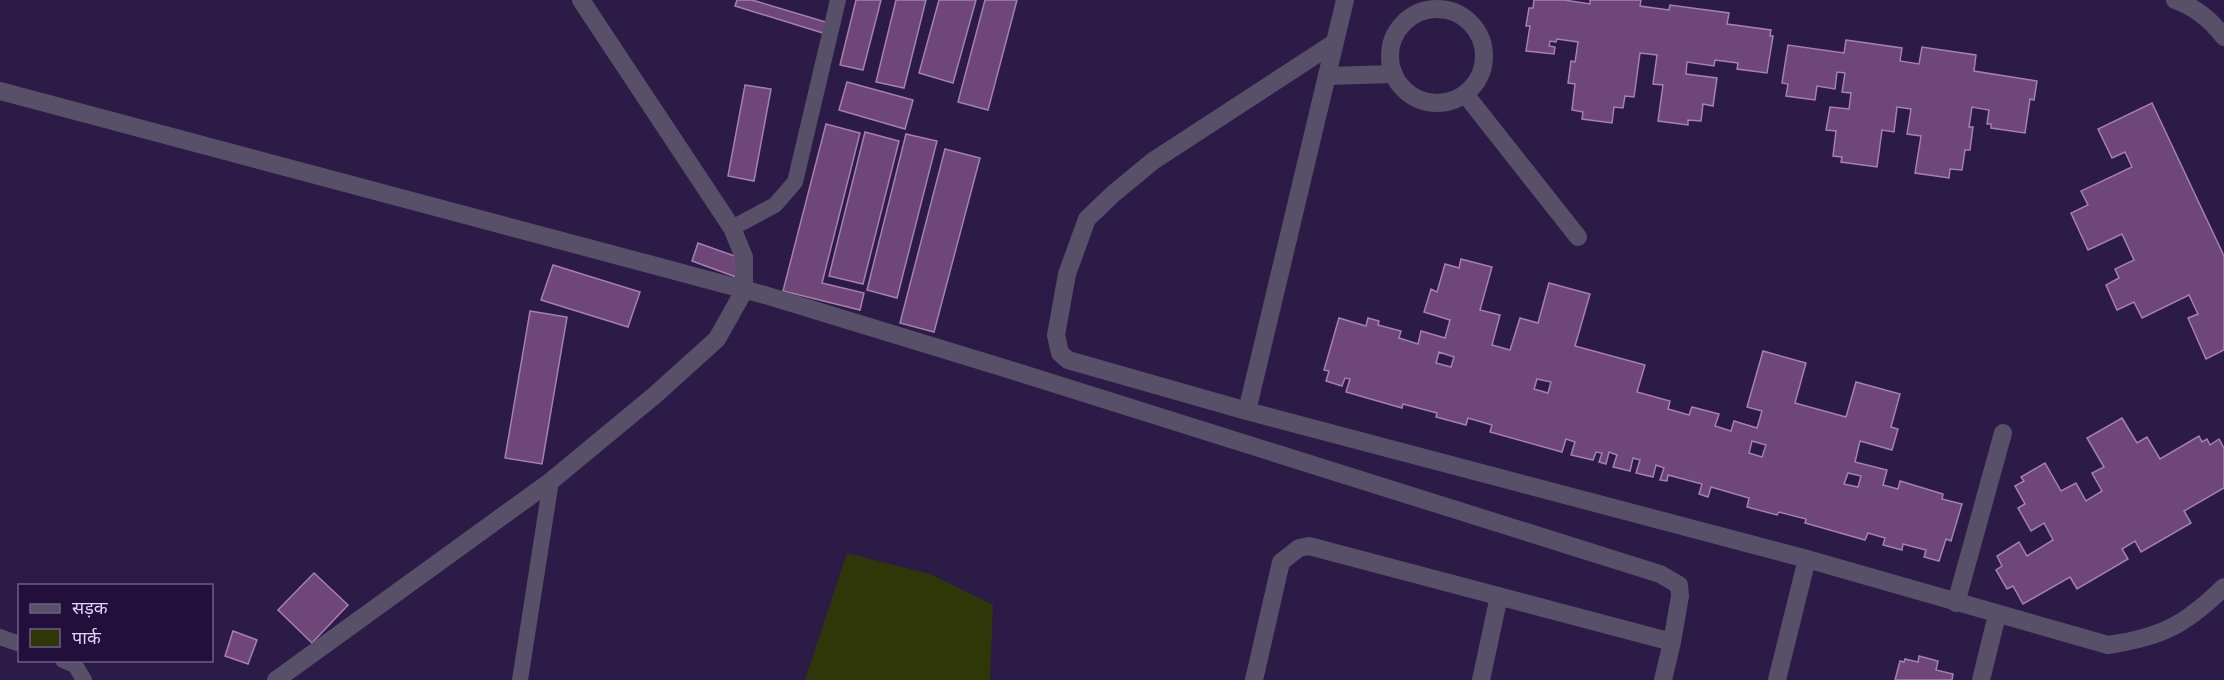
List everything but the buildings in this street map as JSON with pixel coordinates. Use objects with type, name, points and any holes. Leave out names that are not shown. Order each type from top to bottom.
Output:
[{"type":"street","points":[[276,680],[551,481],[655,395],[717,339],[744,291],[744,257],[732,228],[581,0]]},
{"type":"street","points":[[1247,411],[1345,0]]},
{"type":"street","points":[[2175,0],[2186,4],[2212,22],[2224,37]]},
{"type":"street","points":[[1442,5],[1464,16],[1475,26],[1482,40],[1485,54],[1483,69],[1476,83],[1465,94],[1452,100],[1438,103],[1424,101],[1406,91],[1394,74],[1390,59],[1391,45],[1397,31],[1406,20],[1419,12],[1442,5]]},
{"type":"street","points":[[1334,43],[1153,161],[1087,219],[1067,274],[1056,335],[1060,353],[1068,360],[1247,411],[1807,559],[2108,645],[2138,640],[2173,628],[2205,605],[2224,587]]},
{"type":"street","points":[[1327,76],[1394,74]]},
{"type":"street","points":[[0,91],[765,295],[1660,574],[1678,585],[1680,596],[1663,680]]},
{"type":"street","points":[[1465,94],[1578,237]]},
{"type":"street","points":[[1956,603],[2003,433]]},
{"type":"street","points":[[1254,680],[1281,562],[1299,548],[1309,546],[1672,642]]},
{"type":"street","points":[[1777,680],[1807,559]]},
{"type":"street","points":[[1481,680],[1499,596]]},
{"type":"street","points":[[1981,680],[1997,615]]},
{"type":"lane","points":[[732,228],[775,205],[795,182],[838,0]]},
{"type":"lane","points":[[520,680],[551,481]]},
{"type":"lane","points":[[0,638],[18,643]]},
{"type":"lane","points":[[68,662],[75,665],[84,680]]},
{"type":"green space","points":[[847,553],[930,574],[993,605],[990,680],[805,680]]}]
